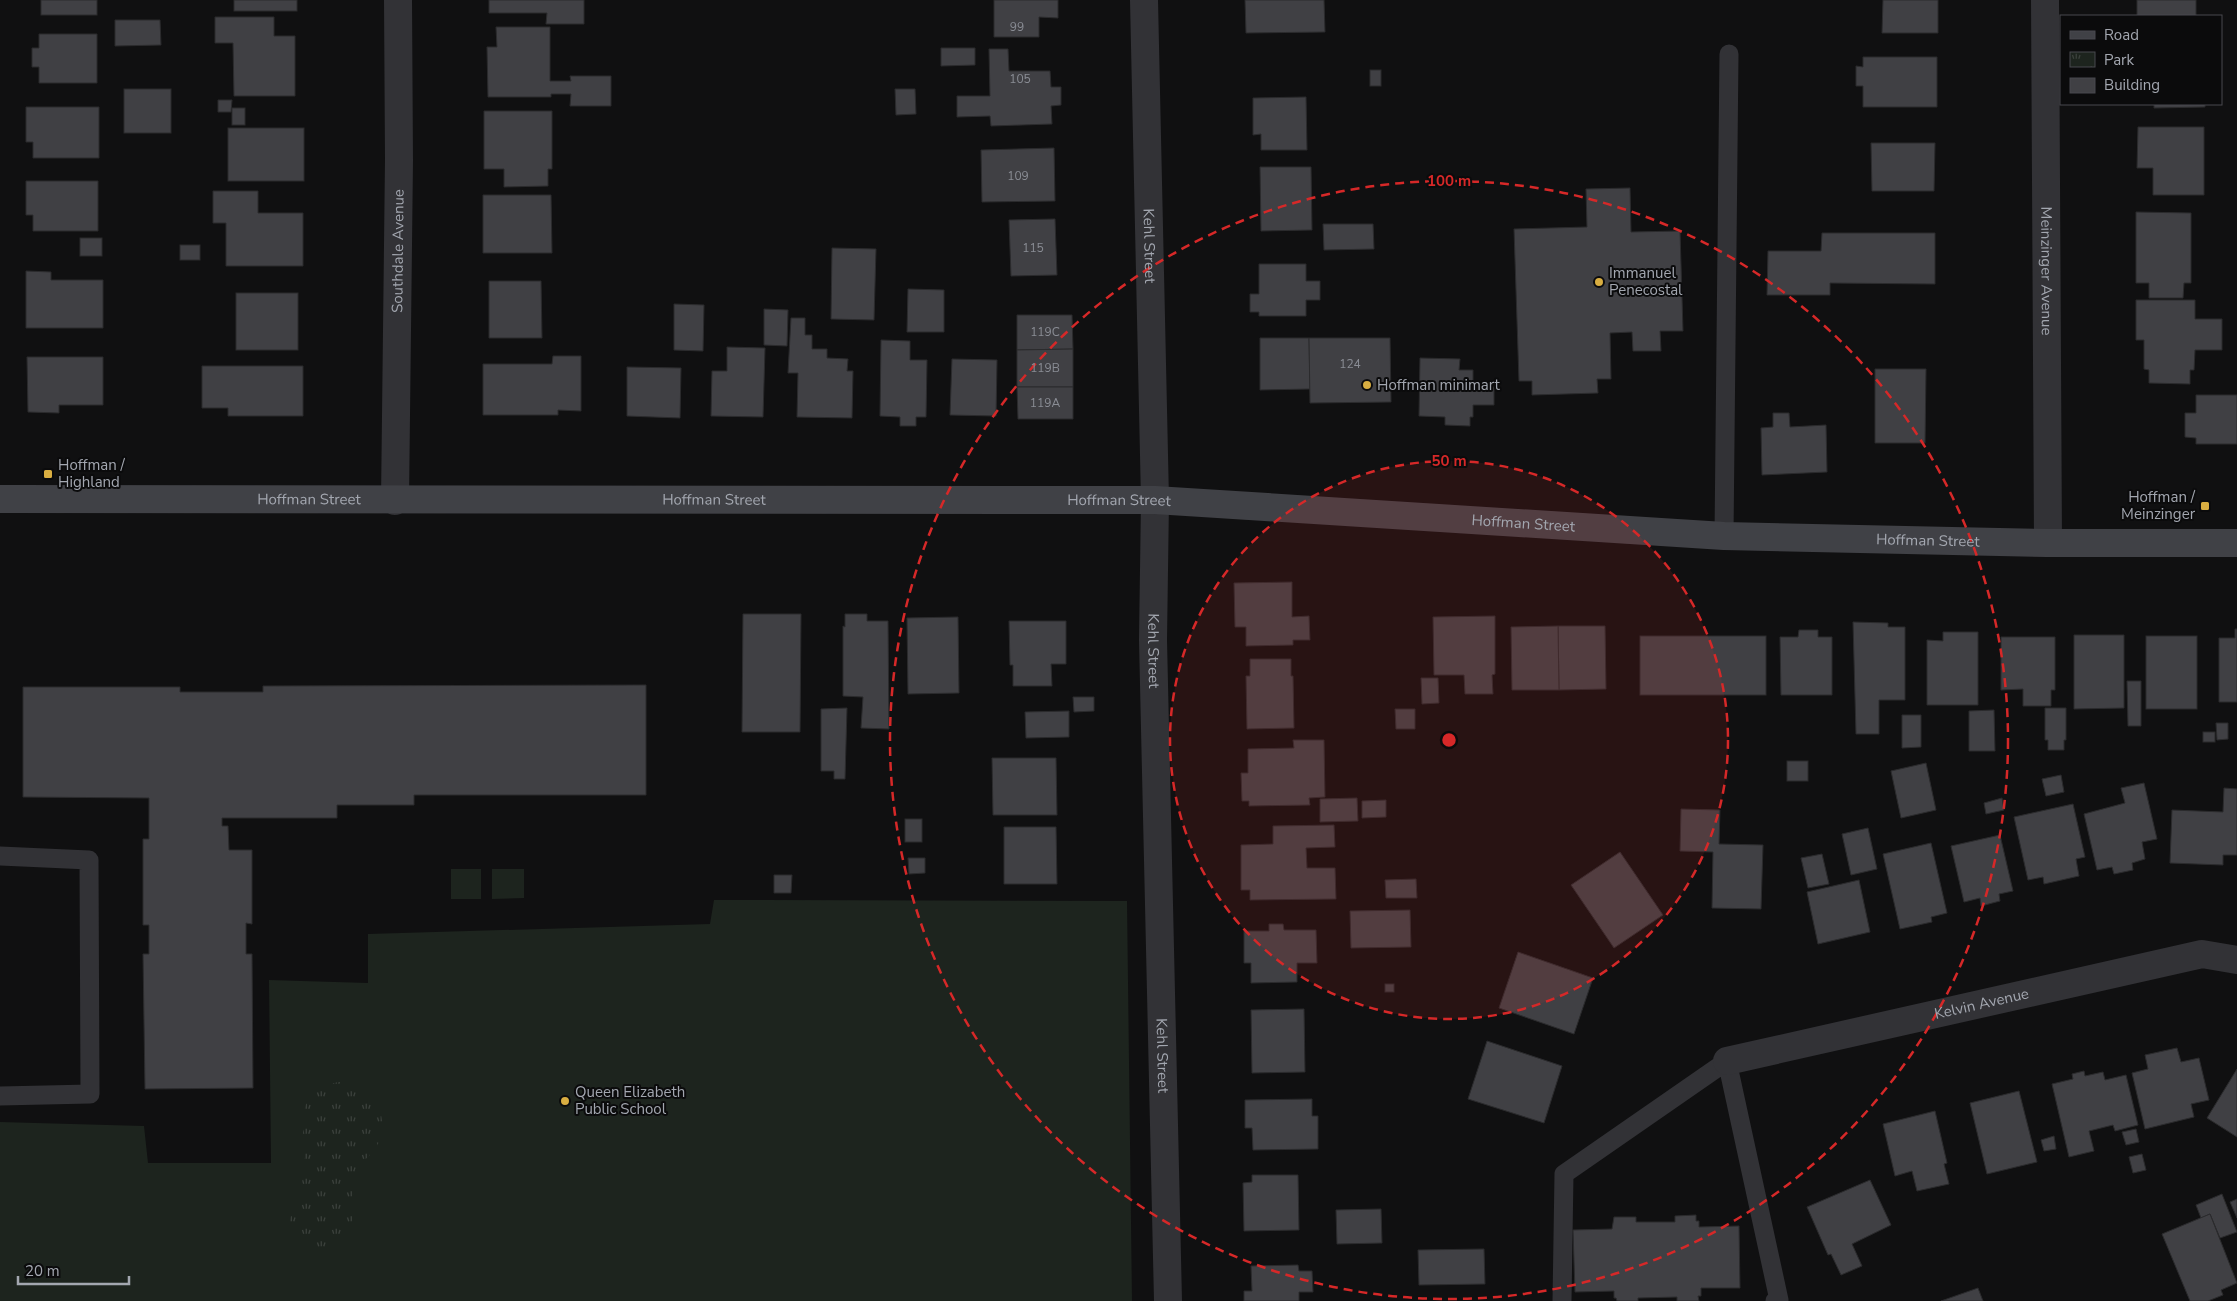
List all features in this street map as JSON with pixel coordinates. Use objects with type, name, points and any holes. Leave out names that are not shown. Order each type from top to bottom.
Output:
[{"type":"street","name":"Southdale Avenue","points":[[395,501],[399,160],[398,0]]},
{"type":"street","name":"Kehl Street","points":[[1144,0],[1155,500],[1152,640],[1168,1301]]},
{"type":"street","name":"Meinzinger Avenue","points":[[2045,0],[2048,543]]},
{"type":"street","name":"Hoffman Street","points":[[0,499],[395,501],[1155,500],[1724,536],[2048,543],[2237,543]]},
{"type":"street","name":"Kelvin Avenue","points":[[1727,1061],[2202,954],[2237,960]]},
{"type":"lane","points":[[1724,536],[1729,54]]},
{"type":"lane","points":[[0,856],[89,860],[90,1094],[0,1096]]},
{"type":"lane","points":[[1562,1301],[1564,1174],[1727,1061],[1779,1300],[1775,1301]]},
{"type":"green space","points":[[451,869],[481,869],[481,899],[451,899]]},
{"type":"green space","points":[[492,869],[524,869],[524,898],[492,899]]},
{"type":"green space","points":[[714,900],[1127,901],[1132,1301],[0,1301],[0,1122],[144,1126],[148,1163],[271,1163],[269,980],[368,983],[368,934],[710,924]]},
{"type":"green space","points":[[338,1082],[360,1087],[368,1093],[380,1111],[382,1132],[376,1148],[355,1174],[351,1227],[344,1242],[340,1246],[331,1249],[304,1250],[294,1238],[290,1223],[304,1171],[303,1117],[307,1102],[316,1091],[324,1086]]},
{"type":"building","points":[[41,0],[97,0],[97,15],[41,15]]},
{"type":"building","points":[[234,0],[297,0],[297,11],[234,11]]},
{"type":"building","points":[[489,0],[584,0],[584,24],[546,24],[547,13],[489,13]]},
{"type":"building","points":[[994,0],[1058,0],[1058,18],[1039,17],[1039,37],[994,37]]},
{"type":"building","points":[[1245,0],[1324,0],[1325,32],[1246,33]]},
{"type":"building","points":[[1883,0],[1938,0],[1938,33],[1882,33]]},
{"type":"building","points":[[2137,0],[2196,0],[2196,15],[2137,15]]},
{"type":"building","points":[[215,17],[274,17],[274,36],[295,36],[295,96],[234,96],[233,43],[215,43]]},
{"type":"building","points":[[115,20],[160,20],[161,45],[115,46]]},
{"type":"building","points":[[496,27],[550,27],[550,81],[571,81],[570,76],[611,76],[611,106],[570,106],[571,94],[551,94],[551,97],[488,97],[487,47],[497,47]]},
{"type":"building","points":[[39,34],[97,34],[97,83],[39,83],[39,67],[32,67],[32,48],[39,48]]},
{"type":"building","points":[[941,48],[975,48],[975,65],[941,66]]},
{"type":"building","points":[[989,49],[1008,49],[1009,71],[1050,71],[1051,87],[1061,87],[1061,105],[1051,106],[1052,124],[991,126],[990,116],[957,117],[957,96],[990,96]]},
{"type":"building","points":[[1863,57],[1937,57],[1937,107],[1863,107],[1863,86],[1856,86],[1856,66],[1863,67]]},
{"type":"building","points":[[1370,70],[1381,70],[1381,86],[1370,86]]},
{"type":"building","points":[[124,89],[171,89],[171,133],[124,133]]},
{"type":"building","points":[[895,89],[915,89],[916,114],[896,115]]},
{"type":"building","points":[[1306,97],[1307,150],[1261,150],[1261,134],[1253,135],[1253,98]]},
{"type":"building","points":[[218,100],[232,100],[231,112],[218,112]]},
{"type":"building","points":[[2154,105],[2205,105],[2205,107],[2154,108]]},
{"type":"building","points":[[26,107],[99,107],[99,158],[33,158],[33,142],[26,142]]},
{"type":"building","points":[[232,108],[245,108],[245,125],[232,125]]},
{"type":"building","points":[[484,111],[552,111],[552,169],[548,169],[548,186],[504,187],[504,169],[484,169]]},
{"type":"building","points":[[2138,127],[2204,127],[2204,195],[2153,195],[2153,168],[2137,168]]},
{"type":"building","points":[[228,128],[304,128],[304,181],[228,181]]},
{"type":"building","points":[[1871,143],[1935,143],[1934,191],[1872,191]]},
{"type":"building","points":[[1054,148],[1055,201],[982,202],[981,150]]},
{"type":"building","points":[[1260,167],[1311,167],[1312,230],[1261,231]]},
{"type":"building","points":[[26,181],[98,181],[98,231],[33,231],[33,215],[26,215]]},
{"type":"building","name":"Immanuel Penecostal","points":[[1630,188],[1631,232],[1680,231],[1683,331],[1660,331],[1661,351],[1633,351],[1632,332],[1610,333],[1611,379],[1597,379],[1598,393],[1532,395],[1532,381],[1519,381],[1514,229],[1587,227],[1586,189]]},
{"type":"building","points":[[213,191],[258,191],[258,213],[303,213],[303,266],[226,266],[226,223],[213,223]]},
{"type":"building","points":[[483,195],[551,195],[552,253],[483,253]]},
{"type":"building","points":[[2136,212],[2191,213],[2191,283],[2184,283],[2183,298],[2149,298],[2149,283],[2136,283]]},
{"type":"building","points":[[1055,219],[1057,275],[1011,276],[1009,220]]},
{"type":"building","points":[[1323,224],[1373,224],[1374,249],[1324,250]]},
{"type":"building","points":[[1822,233],[1935,233],[1935,284],[1830,283],[1830,295],[1767,295],[1768,251],[1821,251]]},
{"type":"building","points":[[80,238],[102,238],[102,256],[80,256]]},
{"type":"building","points":[[180,245],[200,245],[200,260],[180,260]]},
{"type":"building","points":[[832,248],[876,249],[874,320],[831,319]]},
{"type":"building","points":[[1259,264],[1306,264],[1306,281],[1320,281],[1320,300],[1306,300],[1306,316],[1259,316],[1259,312],[1250,312],[1250,294],[1259,294]]},
{"type":"building","points":[[26,271],[51,272],[51,280],[103,280],[103,328],[26,328]]},
{"type":"building","points":[[489,281],[541,281],[542,338],[489,338]]},
{"type":"building","points":[[908,289],[944,290],[944,332],[907,332]]},
{"type":"building","points":[[236,293],[298,293],[298,350],[236,350]]},
{"type":"building","points":[[2136,300],[2195,300],[2195,319],[2222,319],[2222,350],[2195,350],[2194,370],[2190,370],[2190,384],[2149,383],[2149,370],[2144,369],[2144,340],[2136,340]]},
{"type":"building","points":[[674,304],[704,305],[703,351],[674,350]]},
{"type":"building","points":[[764,309],[788,310],[787,346],[764,345]]},
{"type":"building","points":[[1017,315],[1072,315],[1073,349],[1017,350]]},
{"type":"building","points":[[791,318],[805,318],[805,335],[812,335],[812,349],[827,349],[827,358],[848,359],[847,371],[853,371],[852,418],[797,417],[798,373],[788,373]]},
{"type":"building","points":[[1260,338],[1309,338],[1310,389],[1260,390]]},
{"type":"building","points":[[1309,338],[1390,338],[1391,402],[1310,403]]},
{"type":"building","points":[[881,340],[910,341],[910,360],[927,360],[926,417],[916,417],[916,426],[900,426],[900,417],[880,416]]},
{"type":"building","points":[[727,347],[765,348],[763,417],[711,416],[712,371],[727,371]]},
{"type":"building","points":[[1073,349],[1073,387],[1017,387],[1017,350]]},
{"type":"building","points":[[553,356],[581,356],[581,411],[558,410],[558,415],[483,415],[483,364],[552,364]]},
{"type":"building","points":[[27,357],[103,357],[103,405],[59,405],[59,413],[28,412]]},
{"type":"building","points":[[1420,358],[1460,359],[1459,370],[1473,370],[1473,387],[1494,387],[1494,405],[1473,405],[1473,417],[1470,417],[1470,426],[1445,425],[1445,417],[1419,416]]},
{"type":"building","points":[[952,359],[997,360],[996,416],[950,415]]},
{"type":"building","points":[[202,366],[303,366],[303,416],[228,416],[228,408],[202,408]]},
{"type":"building","points":[[627,367],[681,368],[680,418],[627,416]]},
{"type":"building","points":[[1875,369],[1926,369],[1925,443],[1875,443]]},
{"type":"building","points":[[1017,387],[1073,387],[1073,419],[1018,419]]},
{"type":"building","points":[[2196,395],[2237,395],[2237,444],[2196,444],[2196,438],[2185,437],[2185,413],[2196,413]]},
{"type":"building","points":[[1773,413],[1789,413],[1790,427],[1826,425],[1827,472],[1762,475],[1761,428],[1773,427]]},
{"type":"building","points":[[1292,582],[1292,617],[1309,616],[1310,640],[1293,640],[1293,645],[1246,646],[1246,627],[1235,627],[1234,583]]},
{"type":"building","points":[[743,614],[801,614],[800,732],[742,732]]},
{"type":"building","points":[[845,614],[867,614],[867,621],[888,621],[889,729],[861,728],[863,697],[843,696],[843,626],[845,627]]},
{"type":"building","points":[[1495,616],[1493,694],[1465,694],[1464,675],[1434,675],[1433,617]]},
{"type":"building","points":[[958,617],[959,693],[908,694],[907,618]]},
{"type":"building","points":[[1009,621],[1066,621],[1066,664],[1051,664],[1052,686],[1013,686],[1013,665],[1010,665]]},
{"type":"building","points":[[1853,622],[1888,623],[1888,627],[1905,627],[1905,700],[1879,700],[1879,734],[1856,734]]},
{"type":"building","points":[[1558,626],[1605,626],[1606,689],[1559,690]]},
{"type":"building","points":[[1558,626],[1559,690],[1512,690],[1511,627]]},
{"type":"building","points":[[2235,629],[2237,629],[2237,702],[2219,702],[2219,638],[2235,638]]},
{"type":"building","points":[[1799,630],[1818,630],[1818,637],[1832,637],[1832,695],[1781,695],[1780,637],[1798,637]]},
{"type":"building","points":[[1943,632],[1978,632],[1978,705],[1927,705],[1927,640],[1943,641]]},
{"type":"building","points":[[2074,635],[2124,635],[2124,708],[2074,709]]},
{"type":"building","points":[[1640,636],[1766,636],[1766,695],[1640,695]]},
{"type":"building","points":[[2146,636],[2197,636],[2197,709],[2146,709]]},
{"type":"building","points":[[2001,637],[2055,637],[2055,690],[2051,690],[2051,706],[2023,706],[2023,689],[2001,690]]},
{"type":"building","points":[[1250,659],[1291,659],[1294,728],[1247,729],[1246,676],[1250,676]]},
{"type":"building","points":[[1421,678],[1438,678],[1439,703],[1422,704]]},
{"type":"building","points":[[2127,681],[2141,681],[2141,726],[2128,726]]},
{"type":"building","points":[[646,685],[646,795],[414,795],[414,805],[337,805],[337,818],[222,818],[222,826],[228,826],[229,850],[252,850],[252,924],[246,923],[246,954],[252,954],[253,1088],[145,1089],[143,954],[149,954],[149,925],[143,925],[143,839],[149,839],[149,798],[23,797],[23,687],[180,687],[180,692],[263,692],[263,686]]},
{"type":"building","points":[[1073,697],[1094,697],[1094,711],[1074,712]]},
{"type":"building","points":[[847,708],[845,779],[834,779],[834,771],[821,771],[821,709]]},
{"type":"building","points":[[2045,708],[2066,708],[2066,740],[2064,740],[2064,750],[2048,750],[2048,740],[2045,740]]},
{"type":"building","points":[[1395,709],[1415,709],[1415,729],[1396,729]]},
{"type":"building","points":[[1994,710],[1995,751],[1969,751],[1969,711]]},
{"type":"building","points":[[1069,711],[1069,737],[1026,738],[1025,712]]},
{"type":"building","points":[[1902,715],[1921,715],[1921,747],[1902,748]]},
{"type":"building","points":[[2216,723],[2228,723],[2228,739],[2217,740]]},
{"type":"building","points":[[2203,732],[2215,732],[2215,742],[2203,742]]},
{"type":"building","points":[[1293,740],[1324,740],[1325,797],[1309,798],[1310,805],[1249,806],[1249,801],[1242,801],[1241,773],[1248,773],[1248,749],[1294,748]]},
{"type":"building","points":[[992,758],[1056,758],[1057,815],[993,815]]},
{"type":"building","points":[[1787,761],[1808,761],[1808,781],[1787,781]]},
{"type":"building","points":[[1926,763],[1936,810],[1901,818],[1891,771]]},
{"type":"building","points":[[2061,775],[2064,792],[2046,796],[2042,779]]},
{"type":"building","points":[[2144,783],[2157,839],[2142,842],[2145,859],[2132,863],[2133,870],[2114,874],[2112,867],[2097,870],[2084,814],[2125,803],[2121,788]]},
{"type":"building","points":[[2224,788],[2237,789],[2237,855],[2223,855],[2223,865],[2170,863],[2172,810],[2223,812]]},
{"type":"building","points":[[1357,798],[1358,821],[1320,822],[1320,799]]},
{"type":"building","points":[[2002,798],[2004,810],[1986,814],[1984,803]]},
{"type":"building","points":[[1386,800],[1386,817],[1362,818],[1362,801]]},
{"type":"building","points":[[2073,804],[2085,857],[2076,859],[2079,876],[2044,884],[2043,877],[2028,880],[2014,817]]},
{"type":"building","points":[[1681,809],[1720,810],[1719,844],[1763,845],[1761,909],[1712,908],[1713,852],[1680,851]]},
{"type":"building","points":[[905,819],[922,819],[922,842],[905,842]]},
{"type":"building","points":[[1334,825],[1335,847],[1306,848],[1307,868],[1335,868],[1336,899],[1250,900],[1250,890],[1241,890],[1241,845],[1273,844],[1273,826]]},
{"type":"building","points":[[1004,827],[1056,827],[1057,884],[1004,884]]},
{"type":"building","points":[[1868,828],[1877,869],[1851,875],[1842,834]]},
{"type":"building","points":[[2000,835],[2013,891],[1999,894],[2000,901],[1981,906],[1980,898],[1964,902],[1951,846]]},
{"type":"building","points":[[1931,843],[1947,913],[1931,917],[1932,922],[1900,929],[1883,854]]},
{"type":"building","points":[[1620,852],[1663,915],[1614,948],[1571,885]]},
{"type":"building","points":[[1822,854],[1829,884],[1808,888],[1801,858]]},
{"type":"building","points":[[908,858],[925,858],[925,873],[909,874]]},
{"type":"building","points":[[774,875],[792,875],[791,893],[774,893]]},
{"type":"building","points":[[1416,879],[1417,898],[1386,898],[1385,880]]},
{"type":"building","points":[[1859,880],[1870,932],[1818,944],[1807,892]]},
{"type":"building","points":[[1410,910],[1411,947],[1351,948],[1350,911]]},
{"type":"building","points":[[1269,924],[1283,924],[1284,930],[1316,930],[1317,963],[1297,963],[1297,982],[1251,983],[1251,963],[1244,963],[1244,931],[1269,931]]},
{"type":"building","points":[[1518,952],[1593,978],[1574,1034],[1499,1008]]},
{"type":"building","points":[[1385,984],[1394,984],[1394,992],[1385,992]]},
{"type":"building","points":[[1304,1009],[1305,1072],[1252,1073],[1251,1010]]},
{"type":"building","points":[[1487,1041],[1562,1066],[1544,1123],[1468,1099]]},
{"type":"building","points":[[2177,1048],[2181,1062],[2199,1058],[2209,1100],[2191,1104],[2194,1117],[2145,1129],[2132,1073],[2148,1069],[2145,1055]]},
{"type":"building","points":[[2237,1069],[2237,1137],[2207,1118]]},
{"type":"building","points":[[2084,1071],[2085,1076],[2103,1072],[2105,1080],[2126,1075],[2138,1125],[2115,1131],[2113,1125],[2089,1131],[2094,1151],[2069,1157],[2052,1084],[2073,1079],[2072,1074]]},
{"type":"building","points":[[2019,1091],[2037,1162],[1987,1174],[1970,1103]]},
{"type":"building","points":[[1312,1099],[1312,1116],[1318,1116],[1318,1149],[1253,1150],[1252,1128],[1245,1128],[1245,1100]]},
{"type":"building","points":[[1935,1111],[1947,1163],[1944,1164],[1949,1184],[1917,1191],[1912,1171],[1895,1176],[1883,1124]]},
{"type":"building","points":[[2136,1129],[2139,1142],[2126,1145],[2122,1132]]},
{"type":"building","points":[[2054,1136],[2056,1149],[2044,1151],[2041,1140]]},
{"type":"building","points":[[2142,1154],[2146,1170],[2133,1173],[2129,1157]]},
{"type":"building","points":[[1252,1175],[1298,1175],[1299,1230],[1244,1231],[1243,1183],[1252,1182]]},
{"type":"building","points":[[1870,1180],[1891,1225],[1852,1244],[1862,1266],[1841,1275],[1831,1254],[1828,1255],[1807,1207]]},
{"type":"building","points":[[2222,1194],[2237,1232],[2220,1238],[2210,1214],[2201,1218],[2196,1205]]},
{"type":"building","points":[[2237,1199],[2237,1218],[2230,1202]]},
{"type":"building","points":[[1381,1209],[1382,1243],[1337,1244],[1336,1210]]},
{"type":"building","points":[[2210,1214],[2237,1283],[2221,1290],[2223,1295],[2208,1301],[2190,1301],[2162,1234]]},
{"type":"building","points":[[1696,1215],[1699,1227],[1739,1226],[1740,1288],[1701,1288],[1701,1296],[1698,1296],[1699,1301],[1677,1301],[1677,1297],[1638,1298],[1638,1301],[1617,1301],[1614,1298],[1614,1291],[1575,1292],[1573,1230],[1612,1229],[1614,1217],[1636,1217],[1636,1222],[1675,1222],[1675,1216]]},
{"type":"building","points":[[1484,1249],[1485,1284],[1419,1285],[1418,1250]]},
{"type":"building","points":[[1298,1265],[1299,1271],[1312,1271],[1313,1292],[1299,1292],[1299,1301],[1244,1301],[1244,1291],[1252,1291],[1251,1266]]},
{"type":"building","points":[[1978,1288],[1983,1301],[1941,1301]]},
{"type":"place","name":"Immanuel Penecostal","points":[[1599,282]]},
{"type":"place","name":"Hoffman minimart","points":[[1367,385]]},
{"type":"place","name":"Hoffman / Highland","points":[[48,474]]},
{"type":"place","name":"Hoffman / Meinzinger","points":[[2205,506]]},
{"type":"place","name":"Queen Elizabeth Public School","points":[[565,1101]]}]
